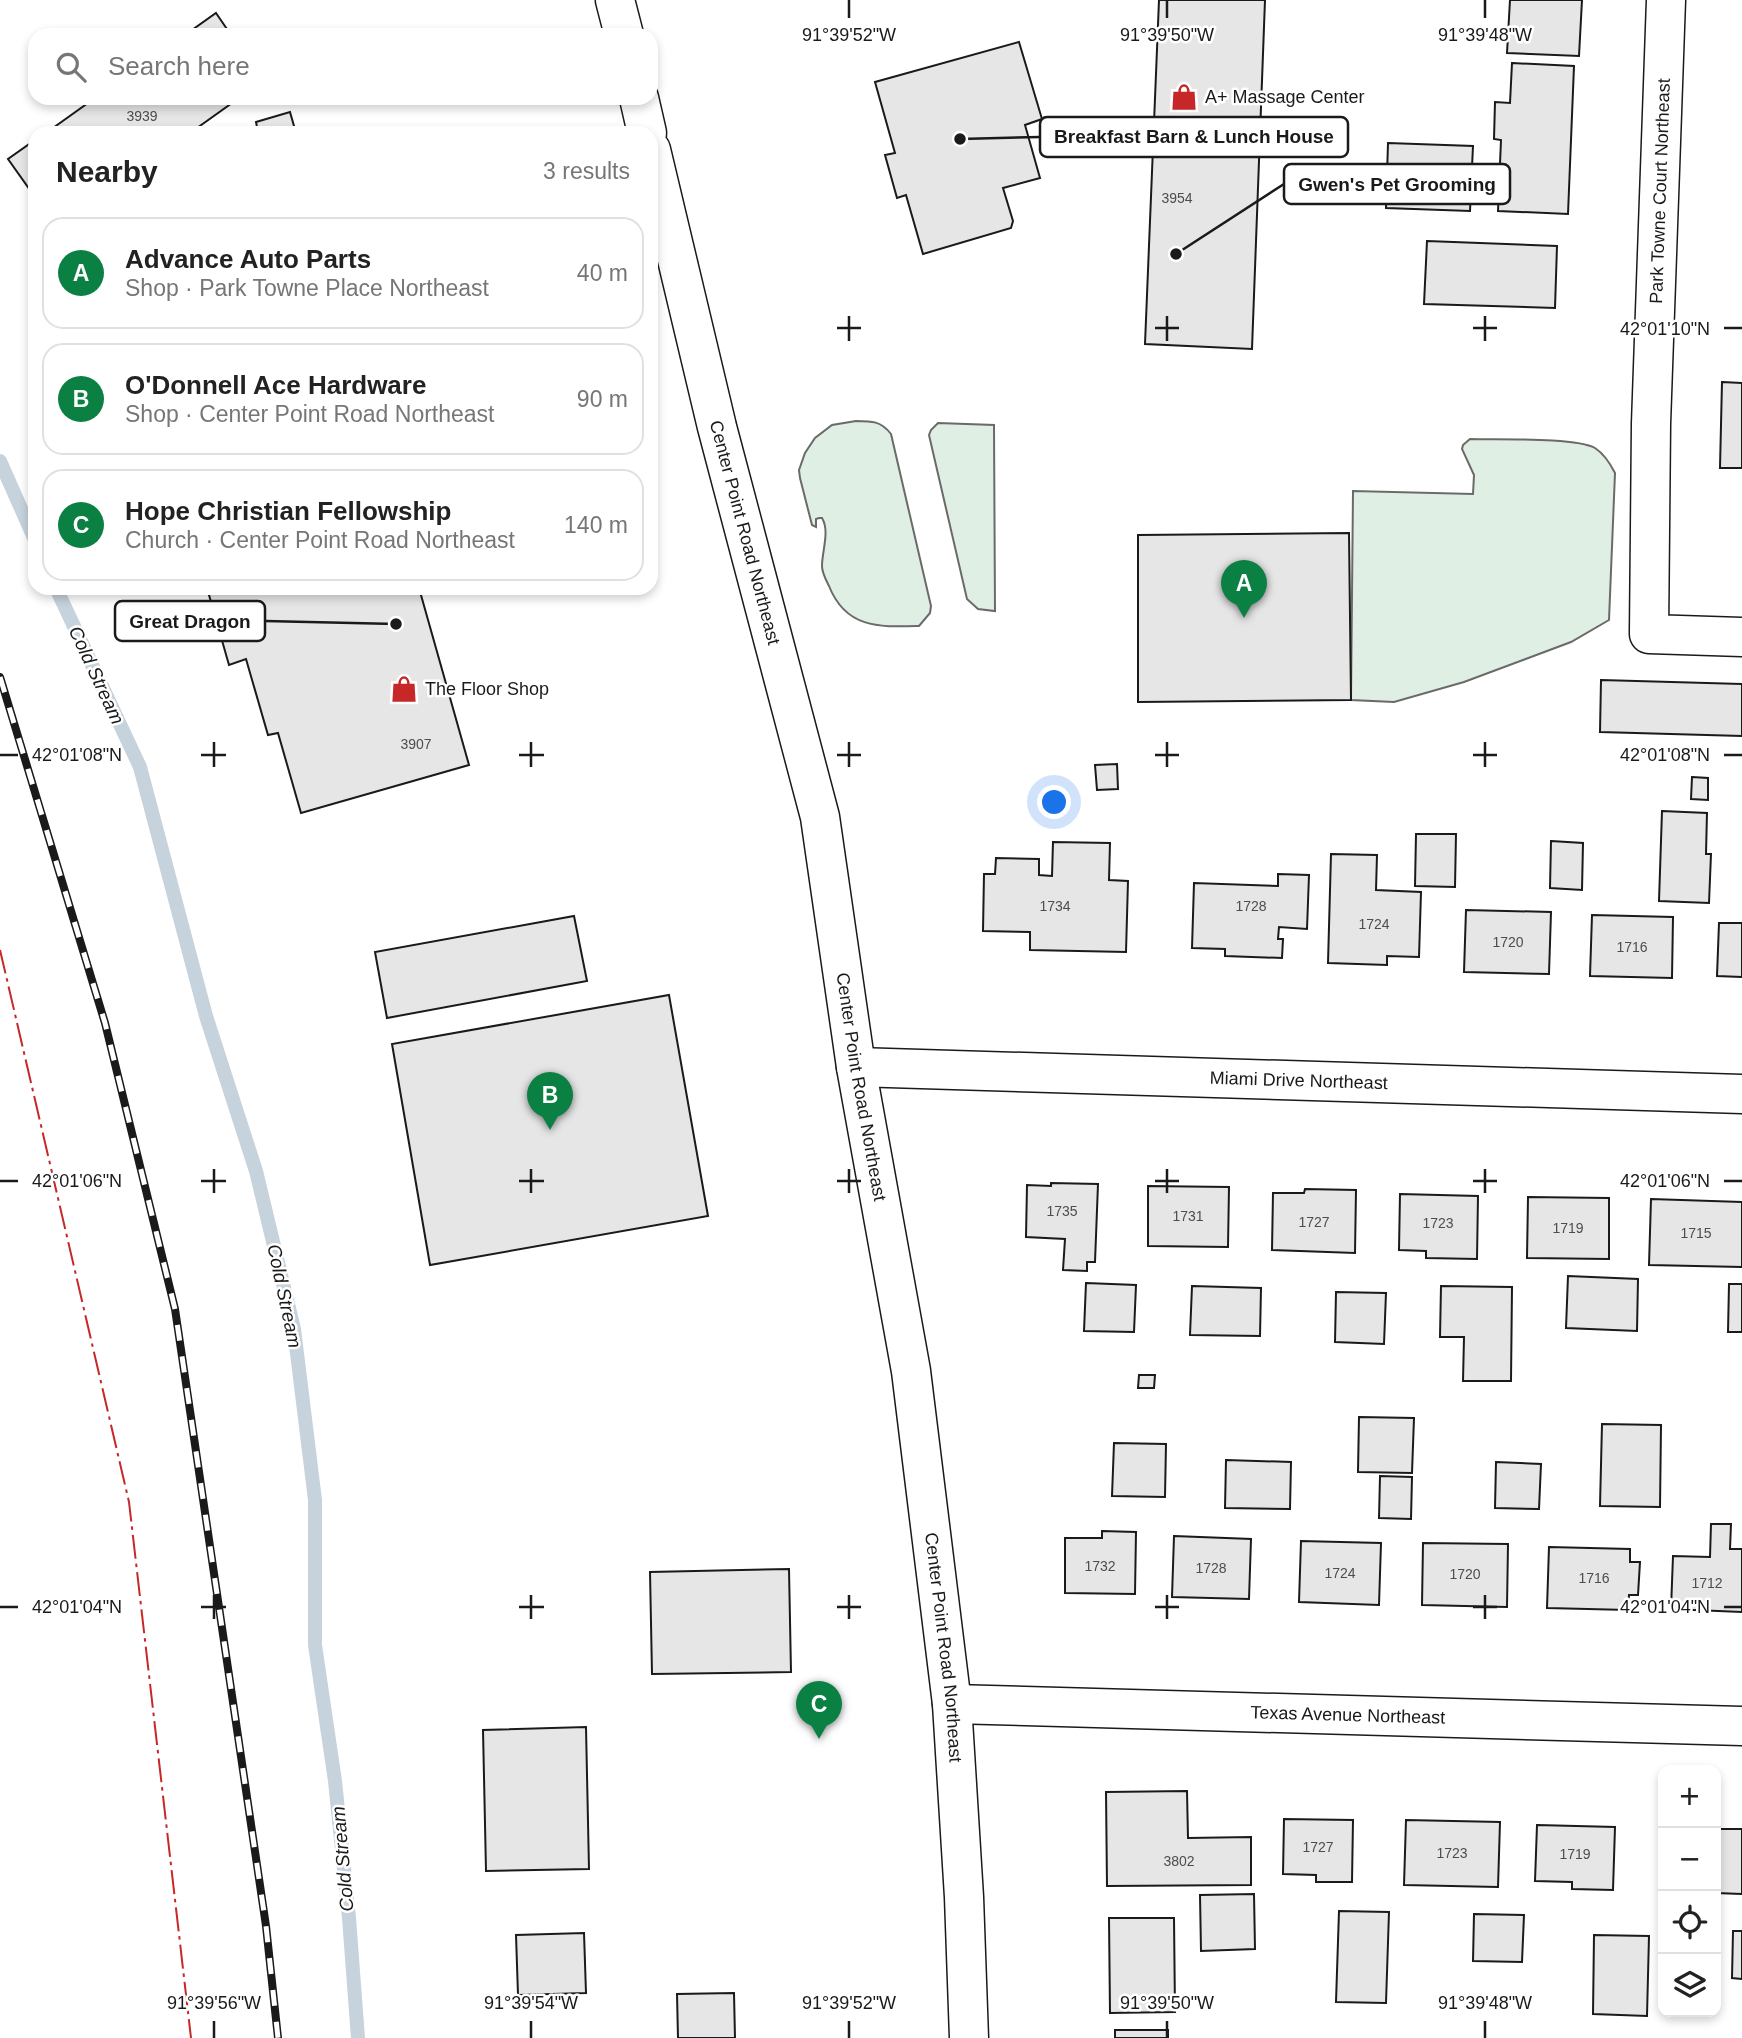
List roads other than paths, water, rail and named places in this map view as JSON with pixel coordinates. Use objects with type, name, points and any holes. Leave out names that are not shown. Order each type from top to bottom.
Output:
[{"type":"street","points":[[615,0],[622,28]]},
{"type":"street","name":"Park Towne Court Northeast","points":[[1666,0],[1651,424],[1649,634],[1742,637]]},
{"type":"street","points":[[641,105],[645,126]]},
{"type":"street","name":"Center Point Road Northeast","points":[[658,179],[717,427],[820,817],[856,1067],[911,1371],[953,1704],[969,2038]]},
{"type":"street","name":"Miami Drive Northeast","points":[[856,1067],[1742,1094]]},
{"type":"street","name":"Texas Avenue Northeast","points":[[953,1704],[1742,1726]]},
{"type":"waterway","name":"Cold Stream","points":[[0,461],[28,524]]},
{"type":"waterway","name":"Cold Stream","points":[[59,595],[140,767],[206,1016],[256,1171],[294,1329],[315,1500],[315,1645],[335,1781],[358,2038]]},
{"type":"railway","points":[[0,677],[105,1023],[175,1309],[266,1926],[278,2038]]},
{"type":"place","name":"A+ Massage Center","points":[[1184,97]]},
{"type":"place","name":"Breakfast Barn & Lunch House","points":[[960,139]]},
{"type":"place","name":"Gwen's Pet Grooming","points":[[1176,254]]},
{"type":"place","name":"Advance Auto Parts","points":[[1244,618]]},
{"type":"place","name":"Great Dragon","points":[[396,624]]},
{"type":"place","name":"The Floor Shop","points":[[404,689]]},
{"type":"place","name":"O'Donnell Ace Hardware","points":[[550,1130]]},
{"type":"place","name":"Hope Christian Fellowship","points":[[819,1739]]}]
